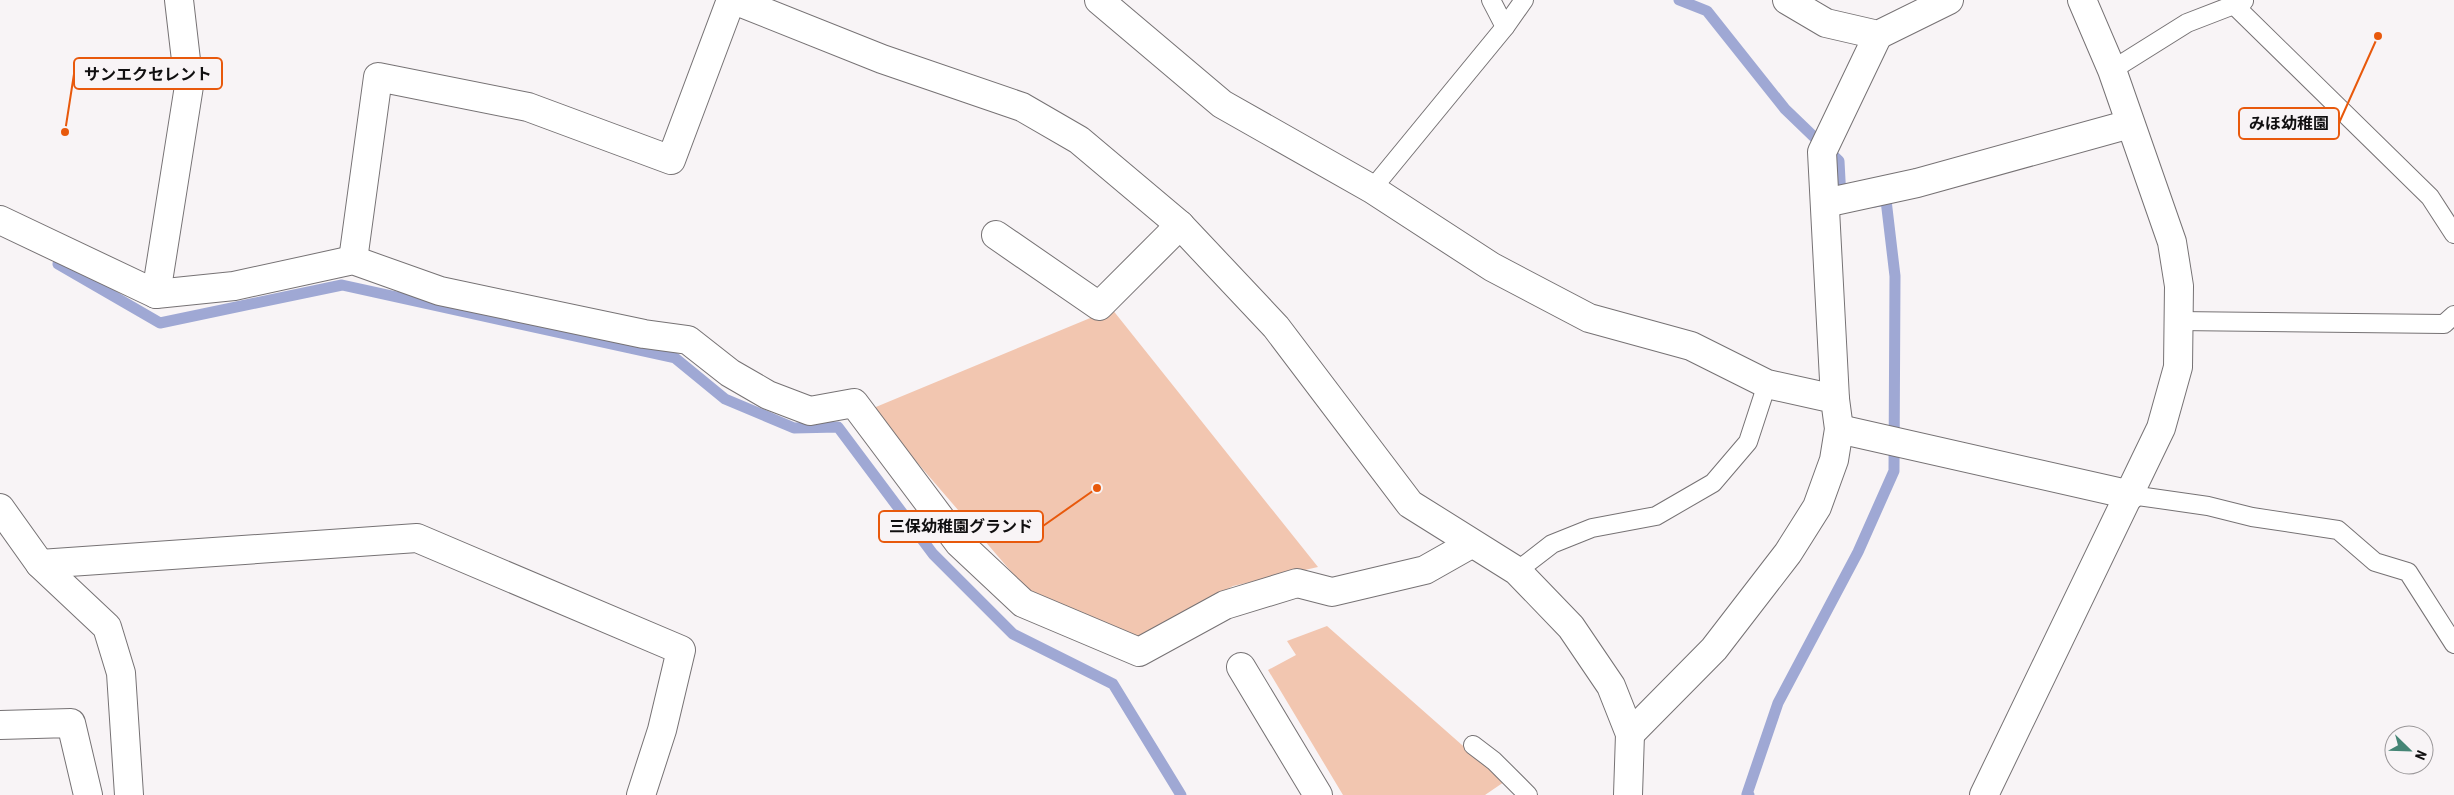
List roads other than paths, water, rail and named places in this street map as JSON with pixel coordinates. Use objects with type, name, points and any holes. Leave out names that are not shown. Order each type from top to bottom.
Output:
[{"type":"street","points":[[156,294],[189,86],[179,0]]},
{"type":"street","points":[[353,260],[378,77],[528,107],[671,160],[732,0],[882,59],[1022,107],[1078,140],[1180,225],[1276,327],[1410,504],[1471,544],[1517,570],[1571,627],[1611,686],[1630,734],[1628,795]]},
{"type":"street","points":[[1099,0],[1222,104],[1372,189],[1492,268],[1588,318],[1691,346],[1767,384],[1835,398]]},
{"type":"street","points":[[1787,0],[1826,22],[1878,35]]},
{"type":"street","points":[[1630,734],[1714,649],[1788,553],[1817,506],[1834,460],[1839,429],[1835,398],[1822,152],[1878,35],[1949,0]]},
{"type":"street","points":[[1984,795],[2161,428],[2178,367],[2179,286],[2172,242],[2112,70],[2082,0]]},
{"type":"street","points":[[1825,203],[1917,183],[2130,124]]},
{"type":"street","points":[[0,220],[156,294],[234,286],[353,260],[440,291],[644,334],[688,340],[730,373],[768,395],[810,411],[854,402],[959,543],[1023,603],[1139,652],[1225,605],[1297,582],[1332,592],[1425,570],[1471,544]]},
{"type":"street","points":[[996,235],[1098,306],[1180,225]]},
{"type":"street","points":[[1839,429],[2130,495]]},
{"type":"street","points":[[0,508],[8,532],[107,627],[121,673],[128,795]]},
{"type":"street","points":[[40,564],[417,538],[680,650],[662,730],[641,795]]},
{"type":"street","points":[[1241,667],[1318,795]]},
{"type":"street","points":[[0,725],[71,723],[88,795]]},
{"type":"lane","points":[[1491,0],[1505,27]]},
{"type":"lane","points":[[1372,189],[1505,27],[1524,0]]},
{"type":"lane","points":[[2112,70],[2187,23],[2240,2],[2430,196],[2454,234]]},
{"type":"lane","points":[[2178,321],[2444,324],[2454,315]]},
{"type":"lane","points":[[1517,570],[1552,544],[1592,528],[1656,516],[1713,483],[1748,442],[1767,384]]},
{"type":"lane","points":[[2130,495],[2338,530],[2375,562],[2408,572],[2454,644]]},
{"type":"lane","points":[[1473,745],[1494,761],[1528,795]]},
{"type":"waterway","points":[[1679,0],[1707,11],[1785,109],[1839,161],[1841,199]]},
{"type":"waterway","points":[[1749,795],[1747,794],[1778,703],[1858,552],[1894,471],[1895,276],[1886,200],[1874,202]]},
{"type":"waterway","points":[[58,264],[160,323],[342,285],[675,358],[725,399],[794,428],[838,427],[933,554],[1013,634],[1113,684],[1181,795]]},
{"type":"place","name":"みほ幼稚園","points":[[2378,36]]},
{"type":"place","name":"サンエクセレント","points":[[65,132]]},
{"type":"place","name":"三保幼稚園グランド","points":[[1097,488]]}]
